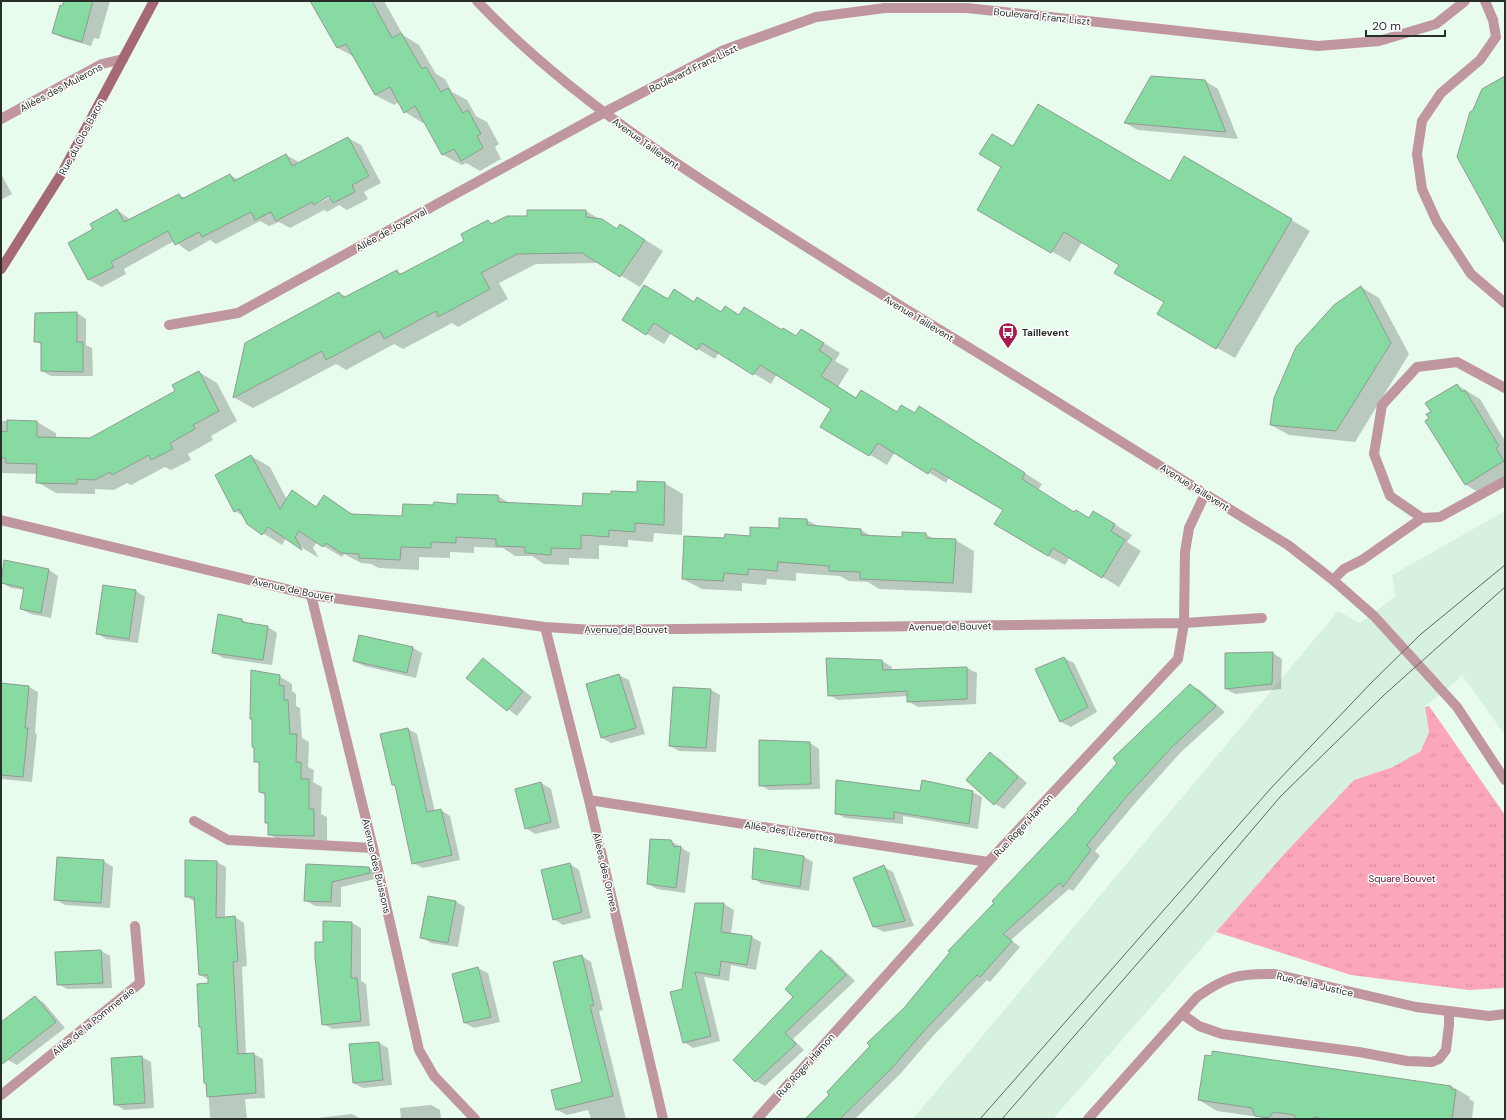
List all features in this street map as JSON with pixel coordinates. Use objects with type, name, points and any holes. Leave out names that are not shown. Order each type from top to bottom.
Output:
[{"type":"street","name":"Rue du Clos Baron","points":[[1,269],[62,173],[154,1]]},
{"type":"street","name":"Avenue Taillevent","points":[[477,1],[498,23],[551,71],[669,160],[900,307],[1288,545],[1333,580],[1374,616],[1457,707],[1505,780]]},
{"type":"street","name":"Boulevard Franz Liszt","points":[[605,112],[724,50],[816,17],[885,8],[967,8],[1318,46],[1379,41],[1436,24],[1465,1]]},
{"type":"street","points":[[1485,1],[1493,20],[1496,38],[1480,60],[1441,93],[1422,121],[1417,154],[1422,188],[1438,222],[1471,274],[1505,303]]},
{"type":"street","name":"Allées des Mulerons","points":[[1,119],[102,64],[123,59]]},
{"type":"street","name":"Allée de Joyenval","points":[[169,325],[238,313],[605,112]]},
{"type":"street","points":[[1422,518],[1390,496],[1374,454],[1382,405],[1416,367],[1450,362],[1457,362],[1505,388]]},
{"type":"street","points":[[1333,580],[1344,569],[1362,560],[1422,518],[1440,516],[1505,481]]},
{"type":"street","name":"Rue Roger Hamon","points":[[756,1119],[988,862],[1178,659],[1184,623],[1184,552],[1189,528],[1205,494]]},
{"type":"street","name":"Avenue de Bouvet","points":[[1,520],[311,595],[545,627],[594,630],[1184,623],[1262,618]]},
{"type":"street","name":"Avenue des Buissons","points":[[311,595],[373,848],[419,1050],[434,1076],[475,1119]]},
{"type":"street","name":"Allées des Ormes","points":[[545,627],[589,800],[663,1119]]},
{"type":"street","name":"Allée des Lizerettes","points":[[589,800],[988,862]]},
{"type":"street","points":[[194,821],[228,840],[373,848]]},
{"type":"street","name":"Allée de la Pommeraie","points":[[1,1095],[140,983],[136,926]]},
{"type":"street","name":"Rue de la Justice","points":[[1088,1119],[1197,997],[1218,982],[1232,976],[1251,973],[1275,974],[1416,1007],[1489,1016],[1505,1014]]},
{"type":"street","points":[[1182,1014],[1199,1026],[1222,1034],[1359,1052],[1407,1061],[1432,1062],[1439,1059],[1446,1050],[1449,1011]]},
{"type":"shaded area","points":[[1505,511],[1505,735],[1462,675],[1458,680],[1425,706],[1429,732],[1421,751],[1393,767],[1354,780],[1285,853],[1053,1119],[913,1119],[1338,611],[1360,623],[1396,596],[1392,575]]},
{"type":"green space","name":"Square Bouvet","points":[[1429,706],[1505,815],[1505,988],[1469,990],[1351,975],[1216,932],[1285,853],[1354,780],[1393,767],[1421,751],[1429,732],[1425,707]]},
{"type":"building","points":[[64,1],[93,1],[82,42],[52,33],[60,5],[62,6]]},
{"type":"building","points":[[310,1],[372,1],[392,38],[401,33],[422,69],[426,67],[441,92],[448,88],[463,113],[468,110],[481,134],[477,136],[483,148],[461,161],[454,149],[442,155],[415,106],[404,113],[390,87],[375,95],[346,44],[337,48]]},
{"type":"building","points":[[1151,76],[1205,80],[1226,132],[1124,123]]},
{"type":"building","points":[[1505,76],[1505,244],[1457,157],[1470,112],[1473,110],[1482,89]]},
{"type":"building","points":[[1038,104],[1170,181],[1184,156],[1292,219],[1216,349],[1157,314],[1164,302],[1114,273],[1119,265],[1064,232],[1051,253],[977,210],[1001,167],[979,154],[992,134],[1013,146]]},
{"type":"building","points":[[348,137],[369,176],[352,185],[355,192],[333,203],[329,196],[314,205],[312,202],[276,221],[271,212],[255,220],[251,212],[202,237],[199,232],[175,245],[168,231],[111,262],[114,267],[88,280],[68,243],[93,229],[90,224],[117,209],[124,222],[179,194],[182,199],[230,174],[234,181],[286,154],[292,166]]},
{"type":"building","points":[[527,210],[586,210],[586,217],[602,219],[617,229],[620,224],[645,240],[620,277],[582,253],[517,254],[481,273],[490,289],[438,317],[436,311],[384,339],[380,331],[326,360],[322,351],[233,398],[245,343],[339,292],[343,298],[397,270],[399,275],[464,241],[461,234],[488,220],[491,224],[507,216],[527,216]]},
{"type":"building","points":[[644,285],[668,299],[674,289],[694,302],[697,297],[721,312],[725,306],[739,315],[744,307],[782,330],[783,328],[796,336],[801,329],[824,343],[819,350],[832,359],[821,376],[856,398],[861,390],[897,412],[901,405],[915,413],[919,406],[1025,473],[1022,479],[1074,512],[1076,510],[1089,518],[1093,511],[1115,524],[1111,531],[1125,540],[1102,578],[1053,548],[1048,556],[994,524],[1003,510],[932,468],[928,474],[878,443],[869,456],[820,427],[831,409],[760,365],[753,375],[702,343],[697,350],[654,323],[646,335],[622,320]]},
{"type":"building","points":[[1361,286],[1391,343],[1336,431],[1270,425],[1274,398],[1296,347],[1334,305]]},
{"type":"building","points":[[77,312],[77,342],[83,342],[83,372],[41,371],[41,342],[34,342],[35,313]]},
{"type":"building","points":[[199,371],[219,411],[193,425],[195,429],[170,443],[173,449],[151,460],[149,455],[112,475],[110,472],[95,480],[77,479],[77,484],[36,483],[37,464],[6,463],[6,458],[1,458],[1,431],[7,432],[7,420],[37,421],[37,437],[90,438],[175,391],[172,385]]},
{"type":"building","points":[[1457,384],[1462,392],[1465,390],[1499,446],[1496,448],[1504,461],[1465,485],[1425,421],[1429,418],[1426,414],[1431,412],[1425,403]]},
{"type":"building","points":[[251,455],[280,509],[292,490],[316,507],[324,495],[351,514],[402,516],[403,504],[433,505],[434,502],[457,504],[457,494],[498,495],[498,502],[582,506],[583,493],[611,494],[611,491],[637,492],[637,481],[665,482],[664,525],[635,523],[635,532],[609,530],[609,537],[581,535],[581,549],[551,548],[551,555],[525,553],[525,547],[496,546],[496,539],[456,537],[456,543],[431,542],[431,548],[401,547],[400,560],[359,558],[359,554],[341,553],[326,543],[323,547],[299,531],[295,537],[302,550],[268,527],[262,535],[247,524],[239,509],[234,512],[215,475]]},
{"type":"building","points":[[779,518],[807,519],[807,525],[861,529],[861,535],[902,537],[902,532],[926,533],[926,538],[956,539],[953,583],[860,579],[860,572],[829,571],[829,566],[778,562],[777,571],[748,569],[748,575],[724,573],[723,581],[682,579],[684,536],[724,538],[725,534],[750,536],[750,527],[779,528]]},
{"type":"building","points":[[4,560],[49,569],[41,613],[20,609],[24,588],[1,583]]},
{"type":"building","points":[[103,585],[136,590],[129,639],[96,634]]},
{"type":"building","points":[[218,614],[242,619],[242,622],[268,626],[263,660],[212,653]]},
{"type":"building","points":[[359,635],[413,647],[407,673],[353,661]]},
{"type":"building","points":[[1273,652],[1272,684],[1225,689],[1225,653]]},
{"type":"building","points":[[1064,657],[1088,707],[1060,722],[1035,669]]},
{"type":"building","points":[[483,658],[523,691],[507,711],[466,678]]},
{"type":"building","points":[[826,658],[882,660],[883,670],[967,667],[967,699],[907,702],[907,691],[828,696]]},
{"type":"building","points":[[251,670],[280,675],[279,685],[284,686],[284,700],[288,700],[290,734],[297,734],[296,762],[301,762],[301,779],[309,779],[309,809],[314,809],[314,836],[268,835],[268,823],[265,823],[265,793],[259,792],[259,762],[254,762],[254,747],[252,747],[252,719],[250,719]]},
{"type":"building","points":[[619,674],[636,728],[601,738],[586,684]]},
{"type":"building","points":[[1,683],[29,686],[25,728],[28,728],[23,777],[1,775]]},
{"type":"building","points":[[1190,684],[1216,706],[1172,747],[1127,796],[1087,845],[1091,850],[1063,887],[1060,883],[1003,934],[1012,941],[980,977],[977,975],[923,1032],[892,1068],[840,1119],[805,1119],[829,1095],[827,1092],[870,1046],[867,1043],[904,1008],[950,952],[948,951],[994,903],[992,901],[1078,810],[1077,809],[1117,763],[1113,758]]},
{"type":"building","points":[[673,687],[711,689],[706,748],[669,746]]},
{"type":"building","points":[[408,728],[427,812],[441,809],[452,855],[412,864],[395,785],[392,785],[380,734]]},
{"type":"building","points":[[759,740],[810,742],[811,784],[759,786]]},
{"type":"building","points":[[990,752],[1018,777],[994,805],[966,780]]},
{"type":"building","points":[[836,780],[920,791],[922,780],[973,791],[969,824],[894,812],[894,819],[835,814]]},
{"type":"building","points":[[541,782],[551,822],[525,829],[515,789]]},
{"type":"building","points":[[650,839],[671,840],[674,847],[681,846],[676,888],[647,884]]},
{"type":"building","points":[[754,848],[804,856],[800,887],[752,879]]},
{"type":"building","points":[[57,857],[104,860],[101,903],[54,900]]},
{"type":"building","points":[[185,860],[217,861],[216,918],[235,916],[238,961],[233,962],[238,1054],[254,1053],[256,1093],[207,1097],[206,1083],[204,1083],[201,1027],[199,1027],[197,984],[208,983],[208,975],[199,975],[194,897],[185,897]]},
{"type":"building","points":[[570,863],[582,912],[553,920],[541,870]]},
{"type":"building","points":[[306,864],[369,867],[370,873],[332,882],[331,902],[304,901]]},
{"type":"building","points":[[884,865],[905,921],[873,927],[853,878]]},
{"type":"building","points":[[428,896],[456,901],[448,943],[420,938]]},
{"type":"building","points":[[695,903],[724,903],[721,932],[752,936],[747,965],[721,961],[719,976],[695,972],[711,1036],[683,1043],[670,992],[682,989]]},
{"type":"building","points":[[323,921],[352,922],[351,978],[357,978],[361,1021],[322,1025],[315,957],[315,942],[323,942]]},
{"type":"building","points":[[101,950],[103,983],[57,985],[55,952]]},
{"type":"building","points":[[821,950],[846,975],[785,1033],[796,1044],[755,1082],[733,1060],[793,997],[785,989]]},
{"type":"building","points":[[582,955],[594,1005],[590,1006],[613,1096],[556,1110],[551,1090],[582,1082],[553,962]]},
{"type":"building","points":[[478,967],[491,1017],[464,1023],[452,974]]},
{"type":"building","points":[[35,996],[56,1022],[1,1065],[1,1022]]},
{"type":"building","points":[[379,1042],[383,1080],[353,1083],[349,1044]]},
{"type":"building","points":[[1212,1051],[1451,1086],[1451,1089],[1456,1090],[1452,1119],[1326,1119],[1314,1117],[1313,1119],[1296,1119],[1294,1115],[1274,1112],[1268,1118],[1255,1116],[1252,1108],[1198,1100],[1205,1055],[1212,1056]]},
{"type":"building","points":[[142,1056],[145,1103],[114,1105],[111,1058]]},
{"type":"tram line","points":[[980,1119],[1272,787],[1372,682],[1421,634],[1505,565]]},
{"type":"tram line","points":[[1002,1119],[1280,797],[1384,695],[1505,587]]},
{"type":"place","name":"Taillevent","points":[[1008,349]]}]
